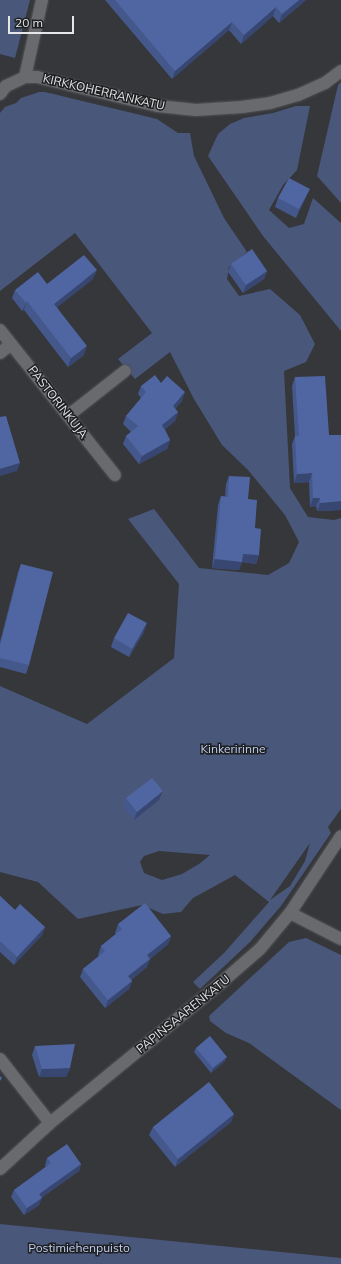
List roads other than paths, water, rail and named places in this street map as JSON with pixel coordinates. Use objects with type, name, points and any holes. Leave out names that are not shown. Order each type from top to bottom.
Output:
[{"type":"street","points":[[25,77],[42,0]]},
{"type":"street","name":"KIRKKOHERRANKATU","points":[[3,90],[25,77],[37,77],[158,106],[196,110],[242,107],[270,103],[315,88],[341,71]]},
{"type":"street","name":"PASTORINKUJA","points":[[0,330],[69,415],[115,475]]},
{"type":"street","points":[[0,352],[11,344]]},
{"type":"street","points":[[69,415],[125,371]]},
{"type":"street","name":"PAPINSAARENKATU","points":[[0,1169],[50,1123],[260,949],[290,913],[341,836]]},
{"type":"street","points":[[290,913],[341,939]]},
{"type":"street","points":[[0,1059],[50,1123]]},
{"type":"park label","name":"Kinkeririnne","points":[[233,749]]},
{"type":"park label","name":"Postimiehenpuisto","points":[[79,1248]]}]
